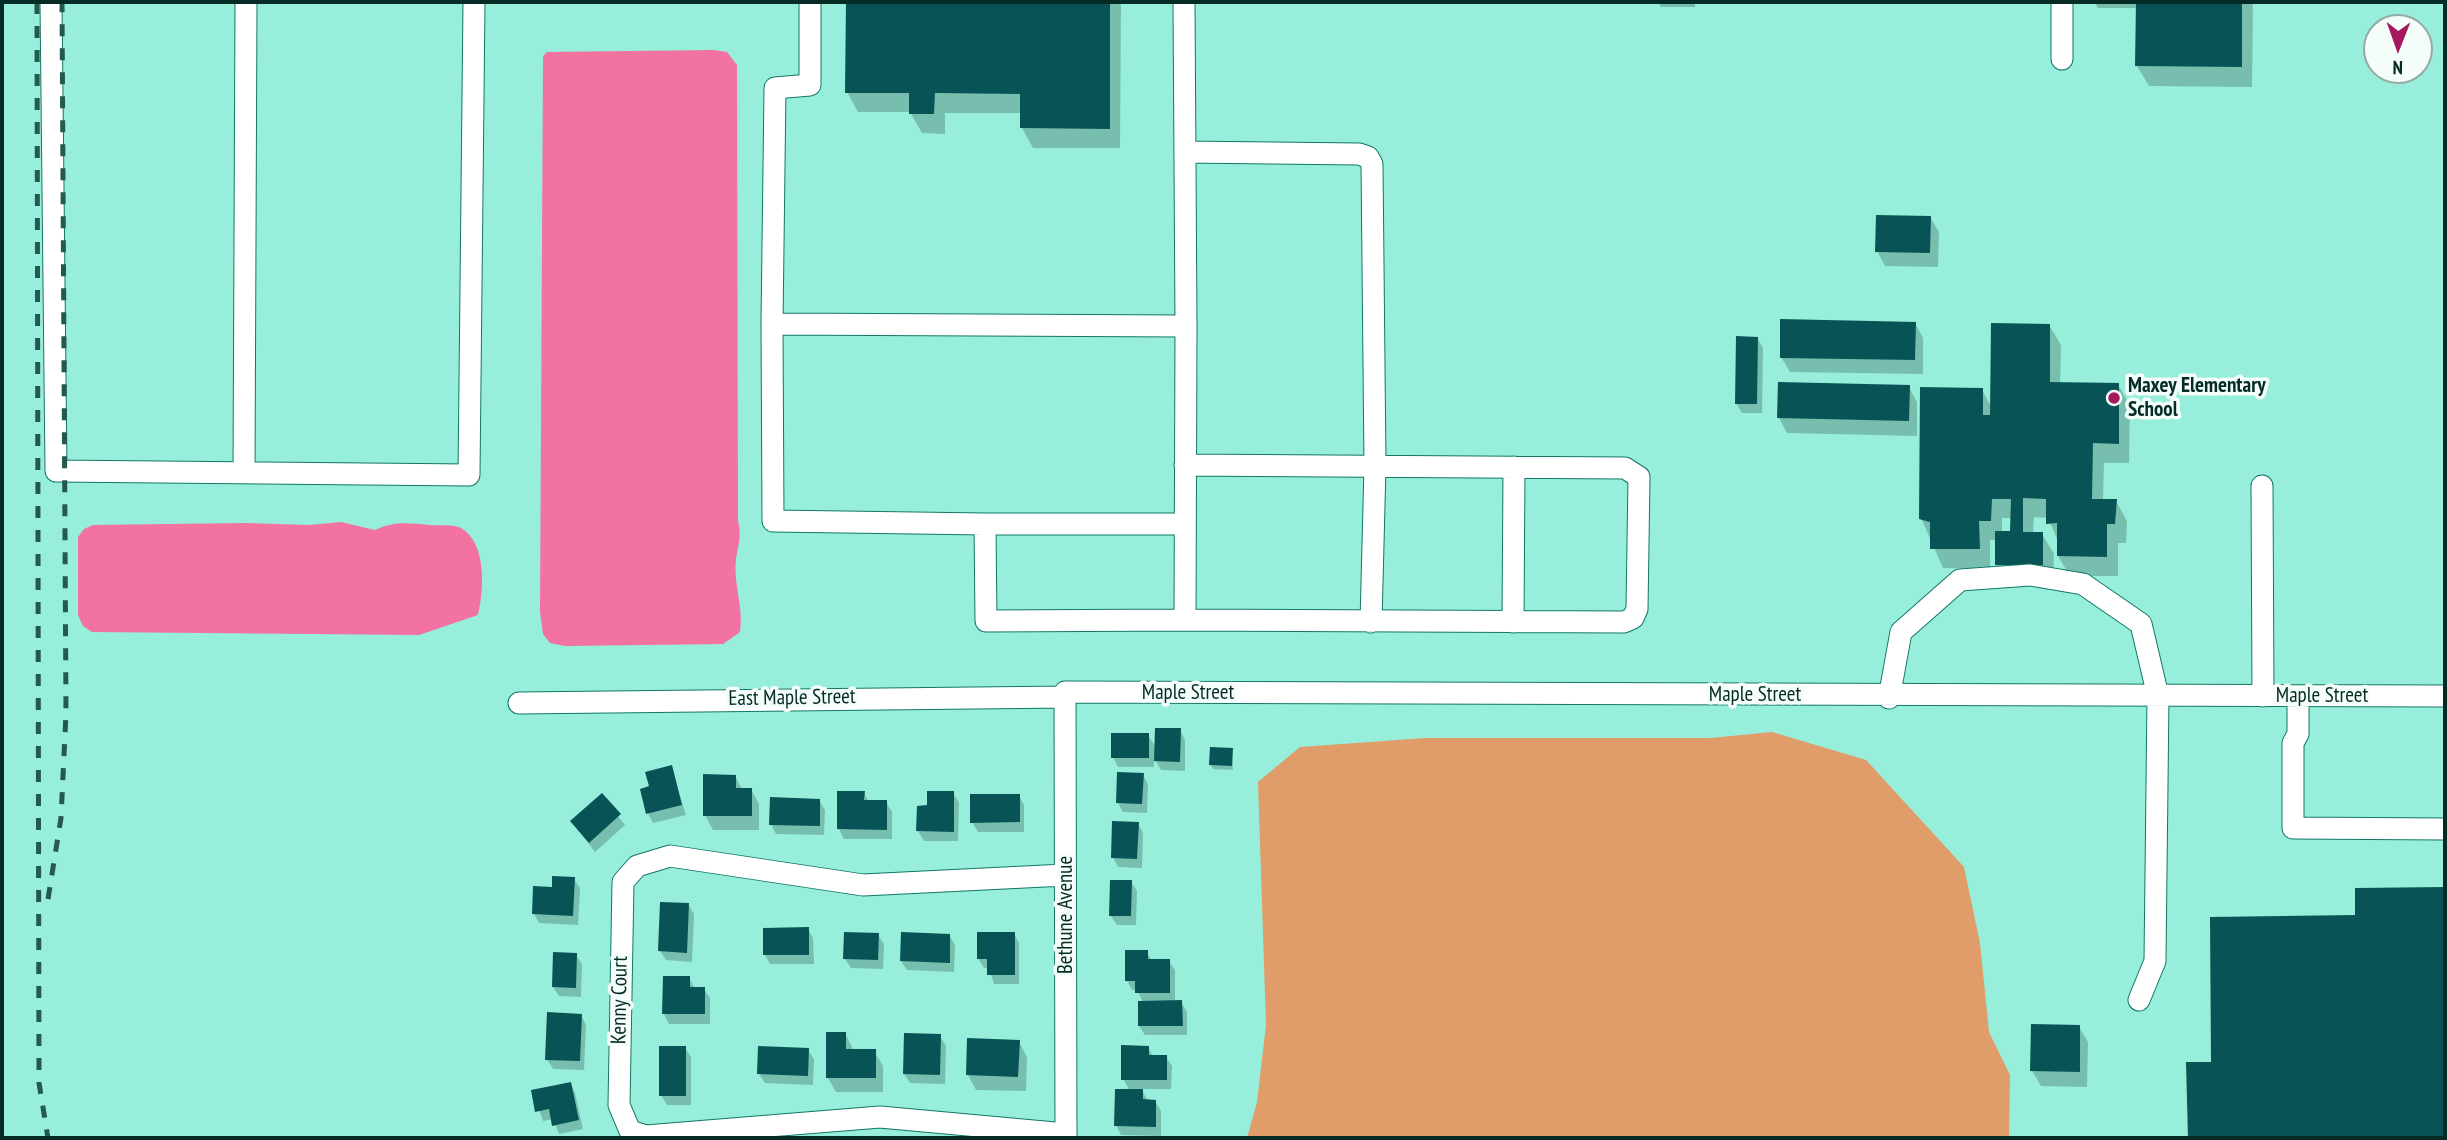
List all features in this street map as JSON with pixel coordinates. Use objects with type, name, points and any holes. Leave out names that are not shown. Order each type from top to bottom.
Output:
[{"type":"street","points":[[51,2],[56,471],[469,475],[474,2]]},
{"type":"street","points":[[244,472],[246,2]]},
{"type":"street","points":[[802,2],[810,2],[810,85],[775,88],[773,521],[1185,524]]},
{"type":"street","points":[[1184,2],[1185,620]]},
{"type":"street","points":[[2062,2],[2062,59]]},
{"type":"street","points":[[1185,152],[1359,154],[1368,157],[1372,164],[1375,466],[1371,622]]},
{"type":"street","points":[[772,324],[1186,326]]},
{"type":"street","points":[[985,524],[986,621],[1624,622],[1633,618],[1637,609],[1639,477],[1625,468],[1185,465]]},
{"type":"street","points":[[1513,622],[1514,467]]},
{"type":"street","points":[[2262,486],[2263,696]]},
{"type":"street","points":[[1890,697],[1901,632],[1959,580],[2030,575],[2082,584],[2141,624],[2158,696],[2155,961],[2139,1000]]},
{"type":"street","name":"Maple Street","points":[[1065,695],[2445,696]]},
{"type":"street","name":"East Maple Street","points":[[519,703],[1065,695]]},
{"type":"street","name":"Bethune Avenue","points":[[1065,695],[1066,1136]]},
{"type":"street","points":[[2298,696],[2298,734],[2293,743],[2293,828],[2445,829]]},
{"type":"street","name":"Kenny Court","points":[[1065,875],[863,885],[670,856],[637,866],[623,882],[619,1105],[630,1131],[646,1136],[880,1117],[1066,1136]]},
{"type":"shaded area","points":[[547,52],[727,52],[737,65],[740,535],[735,568],[741,614],[740,632],[723,644],[565,646],[550,643],[543,634],[540,612],[543,56]]},
{"type":"shaded area","points":[[341,522],[375,530],[401,523],[461,528],[475,544],[482,568],[482,593],[478,615],[419,635],[92,632],[83,626],[78,615],[78,537],[84,529],[93,525],[309,525]]},
{"type":"shaded area","points":[[1772,732],[1866,760],[1964,867],[1980,943],[1989,1032],[2010,1075],[2009,1138],[1247,1138],[1257,1102],[1266,1025],[1258,782],[1300,747],[1425,738],[1711,738]]},
{"type":"building","points":[[846,2],[1110,2],[1110,129],[1020,128],[1020,94],[935,93],[934,114],[909,114],[909,93],[845,93]]},
{"type":"building","points":[[2136,2],[2242,2],[2242,67],[2135,66]]},
{"type":"building","points":[[1876,215],[1931,216],[1930,253],[1875,252]]},
{"type":"building","points":[[1780,319],[1916,322],[1915,360],[1780,358]]},
{"type":"building","points":[[1991,323],[2050,324],[2050,382],[2119,383],[2119,444],[2093,443],[2092,499],[2117,499],[2115,524],[2107,524],[2107,557],[2057,556],[2057,523],[2046,524],[2046,499],[2023,498],[2023,532],[2043,532],[2043,565],[1995,565],[1995,531],[2010,531],[2011,499],[1992,499],[1991,521],[1979,521],[1980,549],[1930,549],[1930,522],[1919,519],[1920,387],[1983,388],[1983,415],[1990,415]]},
{"type":"building","points":[[1736,336],[1758,337],[1757,404],[1735,404]]},
{"type":"building","points":[[1778,382],[1910,385],[1909,421],[1777,418]]},
{"type":"building","points":[[1155,728],[1181,728],[1180,762],[1154,761]]},
{"type":"building","points":[[1111,733],[1149,733],[1149,758],[1111,758]]},
{"type":"building","points":[[1210,747],[1233,748],[1232,766],[1209,765]]},
{"type":"building","points":[[672,765],[682,805],[646,814],[640,789],[649,786],[645,772]]},
{"type":"building","points":[[1117,772],[1144,773],[1142,804],[1116,803]]},
{"type":"building","points":[[703,774],[736,775],[736,788],[752,788],[752,816],[703,816]]},
{"type":"building","points":[[837,791],[865,791],[864,800],[887,800],[887,830],[837,829]]},
{"type":"building","points":[[927,791],[954,791],[954,832],[916,831],[917,806],[927,805]]},
{"type":"building","points":[[602,793],[621,814],[589,843],[570,821]]},
{"type":"building","points":[[970,794],[1020,794],[1020,822],[970,823]]},
{"type":"building","points":[[770,797],[820,799],[820,826],[769,825]]},
{"type":"building","points":[[1112,821],[1139,822],[1137,859],[1111,858]]},
{"type":"building","points":[[552,876],[575,877],[573,916],[532,914],[533,886],[552,887]]},
{"type":"building","points":[[1110,880],[1132,880],[1131,916],[1109,916]]},
{"type":"building","points":[[2445,887],[2445,1138],[2188,1138],[2186,1062],[2211,1062],[2210,917],[2355,915],[2355,888]]},
{"type":"building","points":[[660,902],[689,903],[687,953],[658,951]]},
{"type":"building","points":[[809,927],[809,955],[763,955],[763,928]]},
{"type":"building","points":[[844,932],[879,933],[878,960],[843,959]]},
{"type":"building","points":[[901,932],[950,934],[950,963],[900,961]]},
{"type":"building","points":[[977,932],[1015,932],[1015,975],[987,975],[987,959],[977,959]]},
{"type":"building","points":[[1125,950],[1148,950],[1148,959],[1170,959],[1170,993],[1135,993],[1135,981],[1125,981]]},
{"type":"building","points":[[553,952],[577,953],[576,988],[552,987]]},
{"type":"building","points":[[663,976],[690,976],[690,987],[705,987],[705,1014],[662,1014]]},
{"type":"building","points":[[1182,1000],[1183,1026],[1138,1026],[1138,1001]]},
{"type":"building","points":[[547,1012],[582,1014],[580,1061],[545,1060]]},
{"type":"building","points":[[2031,1024],[2080,1025],[2080,1072],[2030,1071]]},
{"type":"building","points":[[826,1032],[846,1032],[846,1049],[876,1049],[876,1078],[826,1078]]},
{"type":"building","points":[[904,1033],[941,1034],[940,1075],[903,1074]]},
{"type":"building","points":[[967,1038],[1020,1040],[1018,1077],[966,1075]]},
{"type":"building","points":[[1121,1045],[1149,1046],[1149,1055],[1167,1055],[1167,1080],[1121,1080]]},
{"type":"building","points":[[659,1046],[686,1046],[686,1096],[659,1096]]},
{"type":"building","points":[[758,1046],[809,1048],[808,1076],[757,1074]]},
{"type":"building","points":[[571,1082],[579,1120],[552,1126],[549,1109],[535,1112],[531,1090]]},
{"type":"building","points":[[1115,1089],[1143,1089],[1143,1099],[1156,1100],[1156,1127],[1114,1126]]},
{"type":"railway","points":[[37,2],[39,1083],[48,1138]]},
{"type":"railway","points":[[48,899],[61,818],[66,713],[62,2]]},
{"type":"place","name":"Maxey Elementary School","points":[[2114,398]]}]
